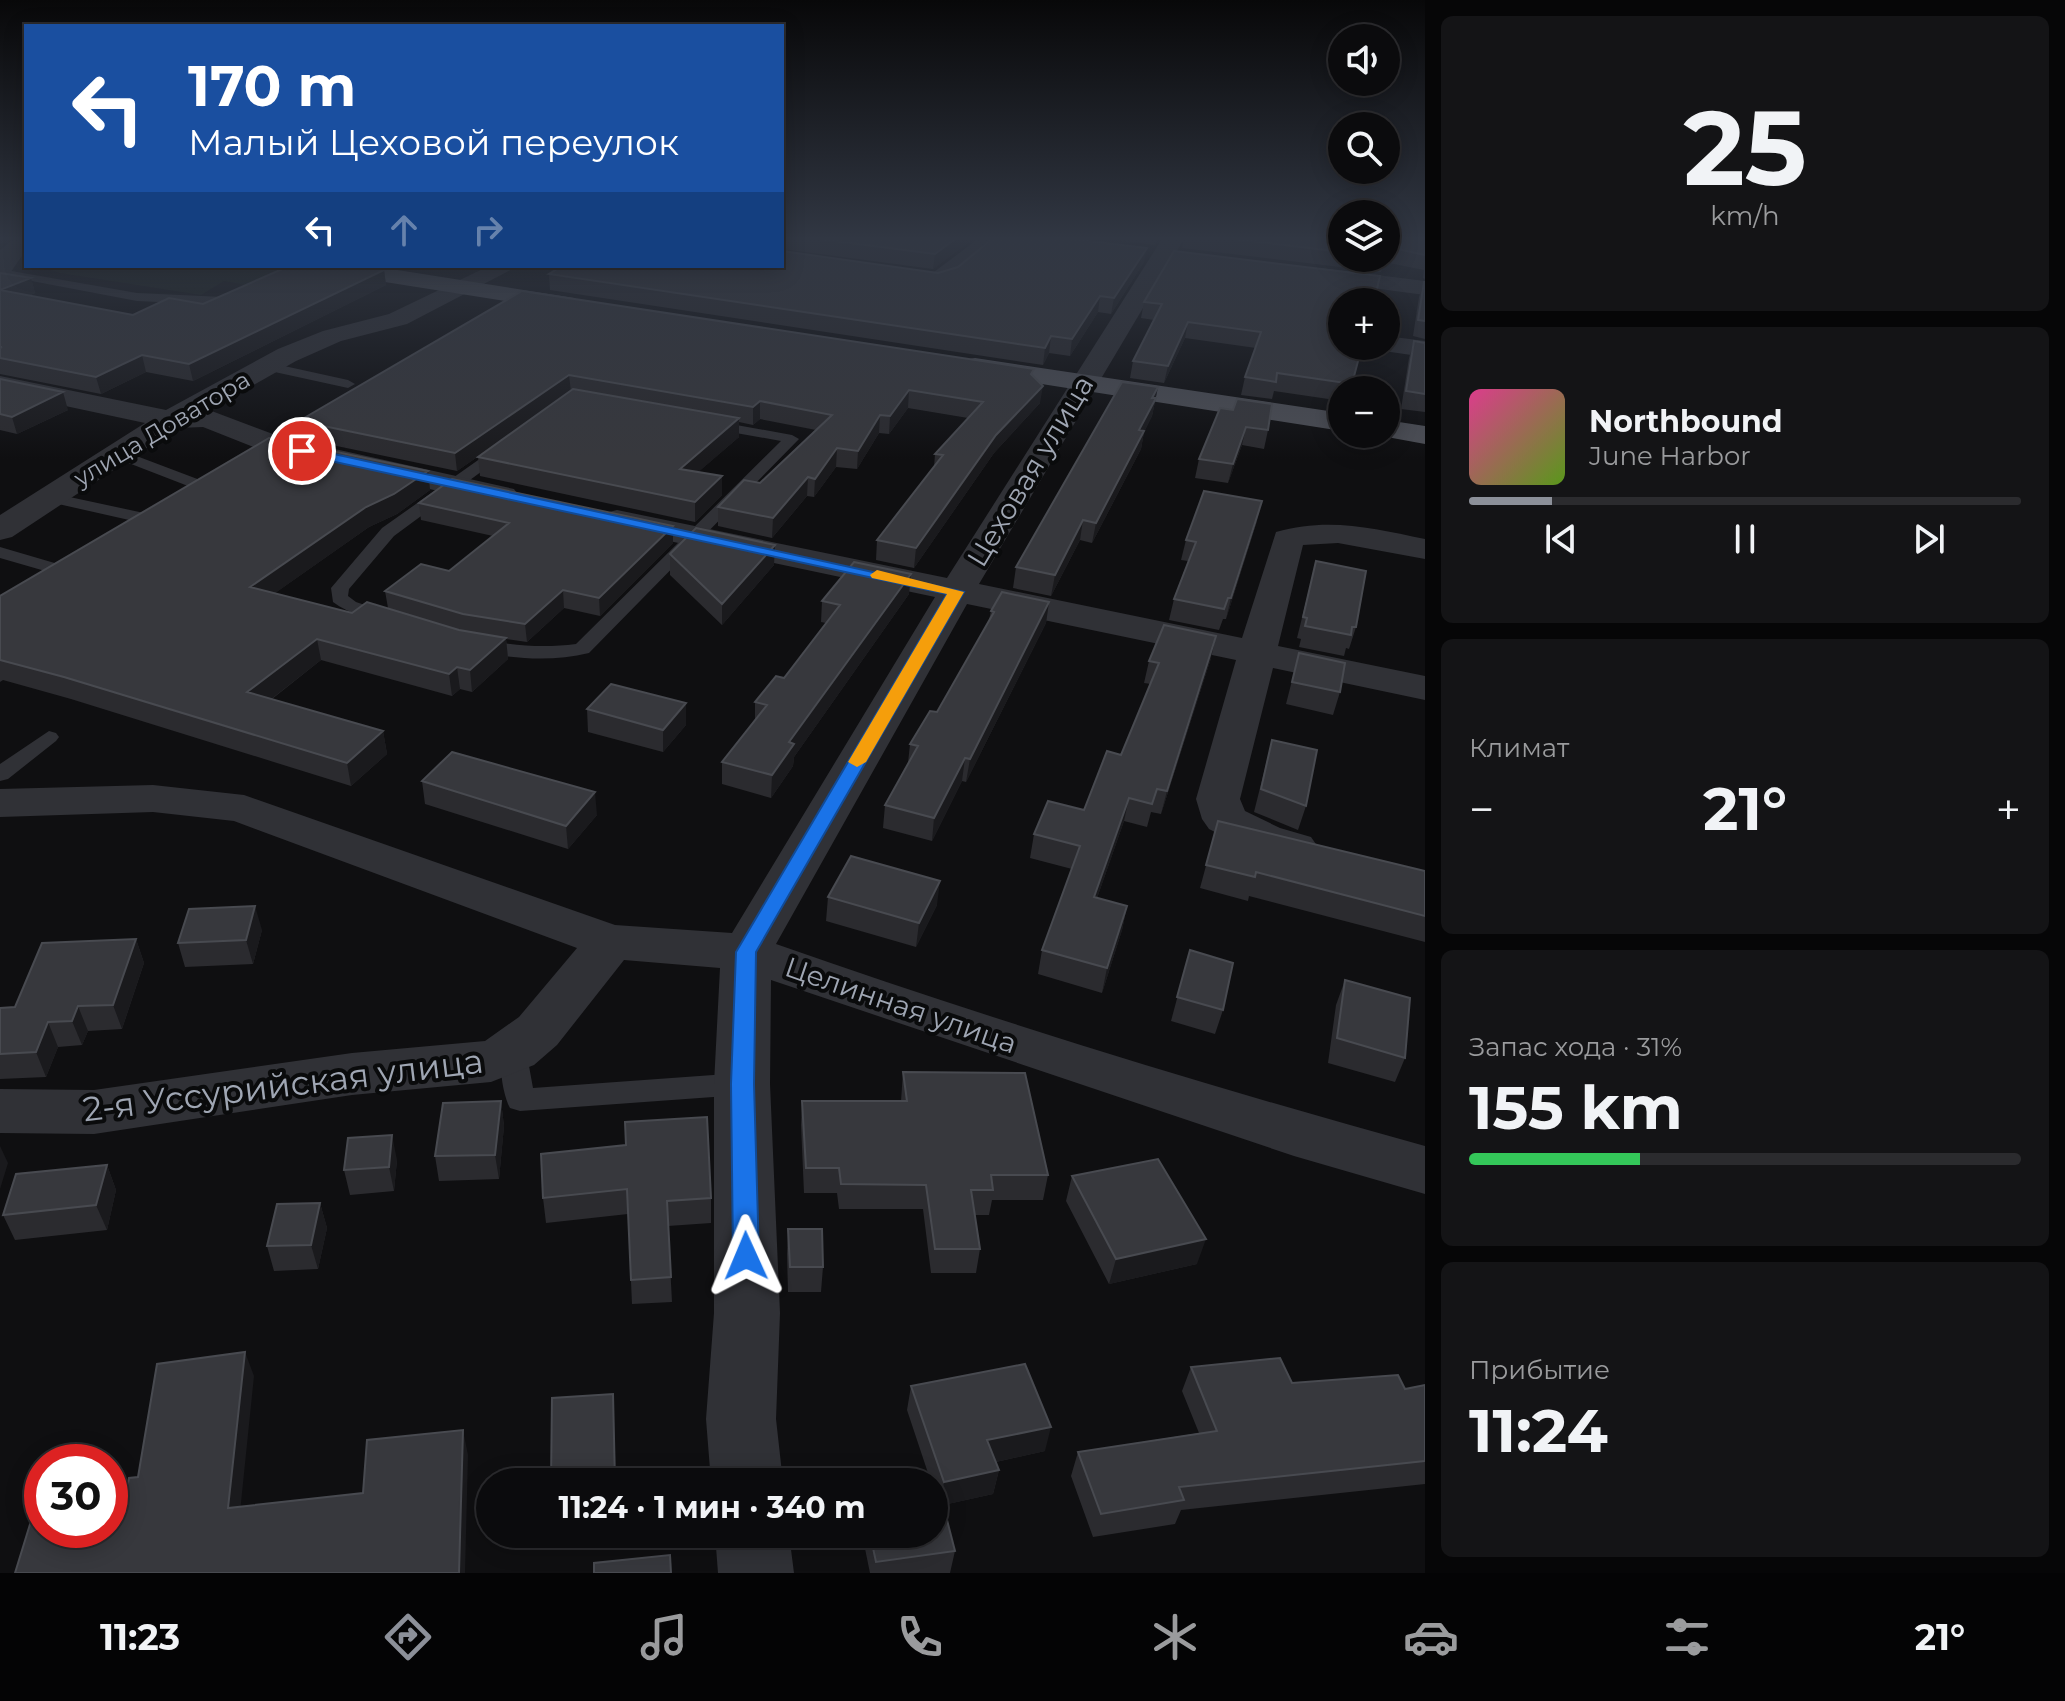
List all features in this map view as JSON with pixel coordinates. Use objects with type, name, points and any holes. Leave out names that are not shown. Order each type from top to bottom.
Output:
[{"type":"main road","points":[[957,363],[1328,420]]},
{"type":"main road","points":[[1400,431],[1425,435]]},
{"type":"street","name":"улица Доватора","points":[[0,530],[170,420],[266,366],[311,344],[413,312]]},
{"type":"street","name":"Цеховая улица","points":[[746,1468],[741,1419],[747,1313],[742,1084],[746,952],[956,592],[1127,312]]},
{"type":"street","points":[[1400,346],[1425,349]]},
{"type":"street","points":[[0,384],[170,420],[207,418],[272,444],[528,501]]},
{"type":"street","points":[[589,514],[1425,688]]},
{"type":"street","points":[[1337,858],[1264,839],[1225,819],[1218,799],[1288,539],[1304,532],[1326,531],[1425,549]]},
{"type":"street","name":"Целинная улица","points":[[0,803],[154,798],[199,800],[244,809],[611,942],[746,952],[889,1003],[1234,1114],[1425,1170]]},
{"type":"street","name":"2-я Уссурийская улица","points":[[0,1111],[108,1111],[352,1074],[491,1061],[515,1051],[538,1031],[611,942]]},
{"type":"street","points":[[753,1548],[756,1573]]},
{"type":"lane","points":[[266,366],[348,384]]},
{"type":"lane","points":[[570,399],[792,439],[582,649],[561,654],[495,648],[433,634],[350,606],[339,598],[340,588],[388,532],[452,485],[570,399]]},
{"type":"lane","points":[[118,454],[194,483],[172,497]]},
{"type":"lane","points":[[51,498],[143,514],[113,532]]},
{"type":"lane","points":[[0,552],[58,565],[26,584]]},
{"type":"lane","points":[[0,774],[49,737]]},
{"type":"lane","points":[[515,1051],[520,1100],[742,1084]]},
{"type":"building","points":[[0,312],[133,315],[138,312],[296,312],[189,364],[142,355],[96,377],[0,358]]},
{"type":"building","points":[[485,312],[663,312],[1034,369],[1031,374],[1043,386],[996,435],[916,548],[877,540],[943,455],[935,454],[983,402],[909,390],[890,416],[880,415],[858,451],[837,448],[815,479],[808,477],[773,518],[718,507],[744,480],[760,483],[832,415],[760,401],[753,407],[569,375],[455,453],[299,421]]},
{"type":"building","points":[[806,312],[1089,312],[1072,339],[1051,336],[1045,348]]},
{"type":"building","points":[[1158,312],[1328,312],[1328,360],[1358,360],[1354,376],[1328,376],[1328,380],[1277,373],[1276,382],[1245,377],[1261,332],[1188,322],[1168,366],[1133,361]]},
{"type":"building","points":[[1419,312],[1425,312],[1425,321],[1418,320]]},
{"type":"building","points":[[1414,341],[1425,343],[1425,394],[1406,391]]},
{"type":"building","points":[[0,379],[63,392],[12,417],[0,414]]},
{"type":"building","points":[[1122,382],[1158,387],[1152,398],[1156,398],[1139,430],[1144,431],[1096,523],[1083,520],[1055,575],[1016,567]]},
{"type":"building","points":[[573,389],[739,418],[680,469],[722,476],[695,502],[478,457]]},
{"type":"building","points":[[1237,399],[1272,404],[1268,430],[1246,427],[1233,464],[1199,459],[1220,408],[1233,410]]},
{"type":"building","points":[[269,438],[428,471],[394,494],[366,507],[250,587],[352,613],[367,602],[459,630],[506,638],[470,670],[457,667],[449,674],[317,639],[247,692],[383,731],[347,763],[0,660],[0,596]]},
{"type":"building","points":[[452,479],[673,526],[599,598],[563,590],[525,624],[463,614],[385,591],[421,564],[449,571],[509,523],[419,503]]},
{"type":"building","points":[[1204,491],[1262,501],[1231,598],[1228,598],[1224,609],[1174,599],[1196,542],[1186,540]]},
{"type":"building","points":[[696,528],[775,545],[722,604],[670,554]]},
{"type":"building","points":[[1316,561],[1366,571],[1356,627],[1352,627],[1351,635],[1305,626],[1307,618],[1303,617]]},
{"type":"building","points":[[854,562],[911,574],[789,742],[794,744],[772,775],[722,762],[767,705],[755,702],[776,676],[784,678],[840,605],[822,601]]},
{"type":"building","points":[[1002,592],[1049,602],[970,759],[965,758],[934,818],[885,805],[918,746],[910,744],[930,711],[937,712],[994,612],[991,611]]},
{"type":"building","points":[[1164,625],[1216,636],[1167,791],[1157,789],[1152,804],[1129,798],[1094,897],[1127,906],[1107,968],[1042,950],[1080,846],[1034,834],[1048,801],[1084,810],[1107,751],[1121,755],[1159,663],[1149,661]]},
{"type":"building","points":[[1299,653],[1345,663],[1340,692],[1292,682]]},
{"type":"building","points":[[611,684],[686,703],[663,730],[587,709]]},
{"type":"building","points":[[1272,740],[1317,750],[1306,806],[1261,789]]},
{"type":"building","points":[[452,752],[595,792],[566,826],[422,781]]},
{"type":"building","points":[[1218,821],[1425,871],[1425,916],[1256,872],[1255,877],[1206,865]]},
{"type":"building","points":[[851,856],[940,881],[919,923],[828,897]]},
{"type":"building","points":[[255,906],[246,940],[178,943],[189,909]]},
{"type":"building","points":[[136,939],[113,1005],[78,1006],[72,1021],[48,1022],[36,1052],[0,1054],[0,1008],[15,1007],[42,943]]},
{"type":"building","points":[[1190,950],[1233,963],[1223,1010],[1177,997]]},
{"type":"building","points":[[1345,980],[1410,998],[1405,1058],[1337,1038]]},
{"type":"building","points":[[903,1072],[1025,1073],[1048,1175],[991,1175],[993,1190],[971,1190],[980,1249],[935,1249],[926,1185],[841,1184],[839,1168],[806,1168],[802,1101],[907,1101]]},
{"type":"building","points":[[501,1101],[495,1155],[435,1156],[443,1103]]},
{"type":"building","points":[[707,1117],[711,1198],[667,1201],[671,1277],[631,1280],[627,1189],[543,1198],[541,1154],[626,1145],[625,1122]]},
{"type":"building","points":[[392,1135],[389,1167],[344,1170],[348,1138]]},
{"type":"building","points":[[1158,1159],[1206,1239],[1116,1259],[1072,1176]]},
{"type":"building","points":[[107,1165],[96,1205],[3,1215],[16,1174]]},
{"type":"building","points":[[320,1203],[311,1245],[267,1246],[277,1204]]},
{"type":"building","points":[[788,1229],[822,1229],[823,1267],[790,1267]]},
{"type":"building","points":[[245,1352],[228,1508],[363,1493],[367,1440],[463,1430],[459,1573],[15,1573],[24,1544],[24,1548],[128,1548],[128,1484],[129,1478],[138,1477],[157,1364]]},
{"type":"building","points":[[1280,1358],[1292,1383],[1398,1375],[1405,1389],[1425,1385],[1425,1461],[1179,1487],[1184,1500],[1101,1514],[1078,1452],[1217,1431],[1191,1367]]},
{"type":"building","points":[[1025,1364],[1051,1427],[987,1440],[999,1470],[948,1481],[948,1468],[939,1468],[911,1386]]},
{"type":"building","points":[[613,1394],[615,1468],[551,1468],[552,1398]]},
{"type":"building","points":[[948,1524],[955,1551],[876,1562],[873,1548],[948,1548]]},
{"type":"building","points":[[670,1555],[671,1573],[594,1573],[594,1563]]},
{"type":"slow traffic","points":[[857,762],[956,592],[877,575]]},
{"type":"route","points":[[302,451],[956,592],[746,952],[742,1084],[746,1256]]}]
